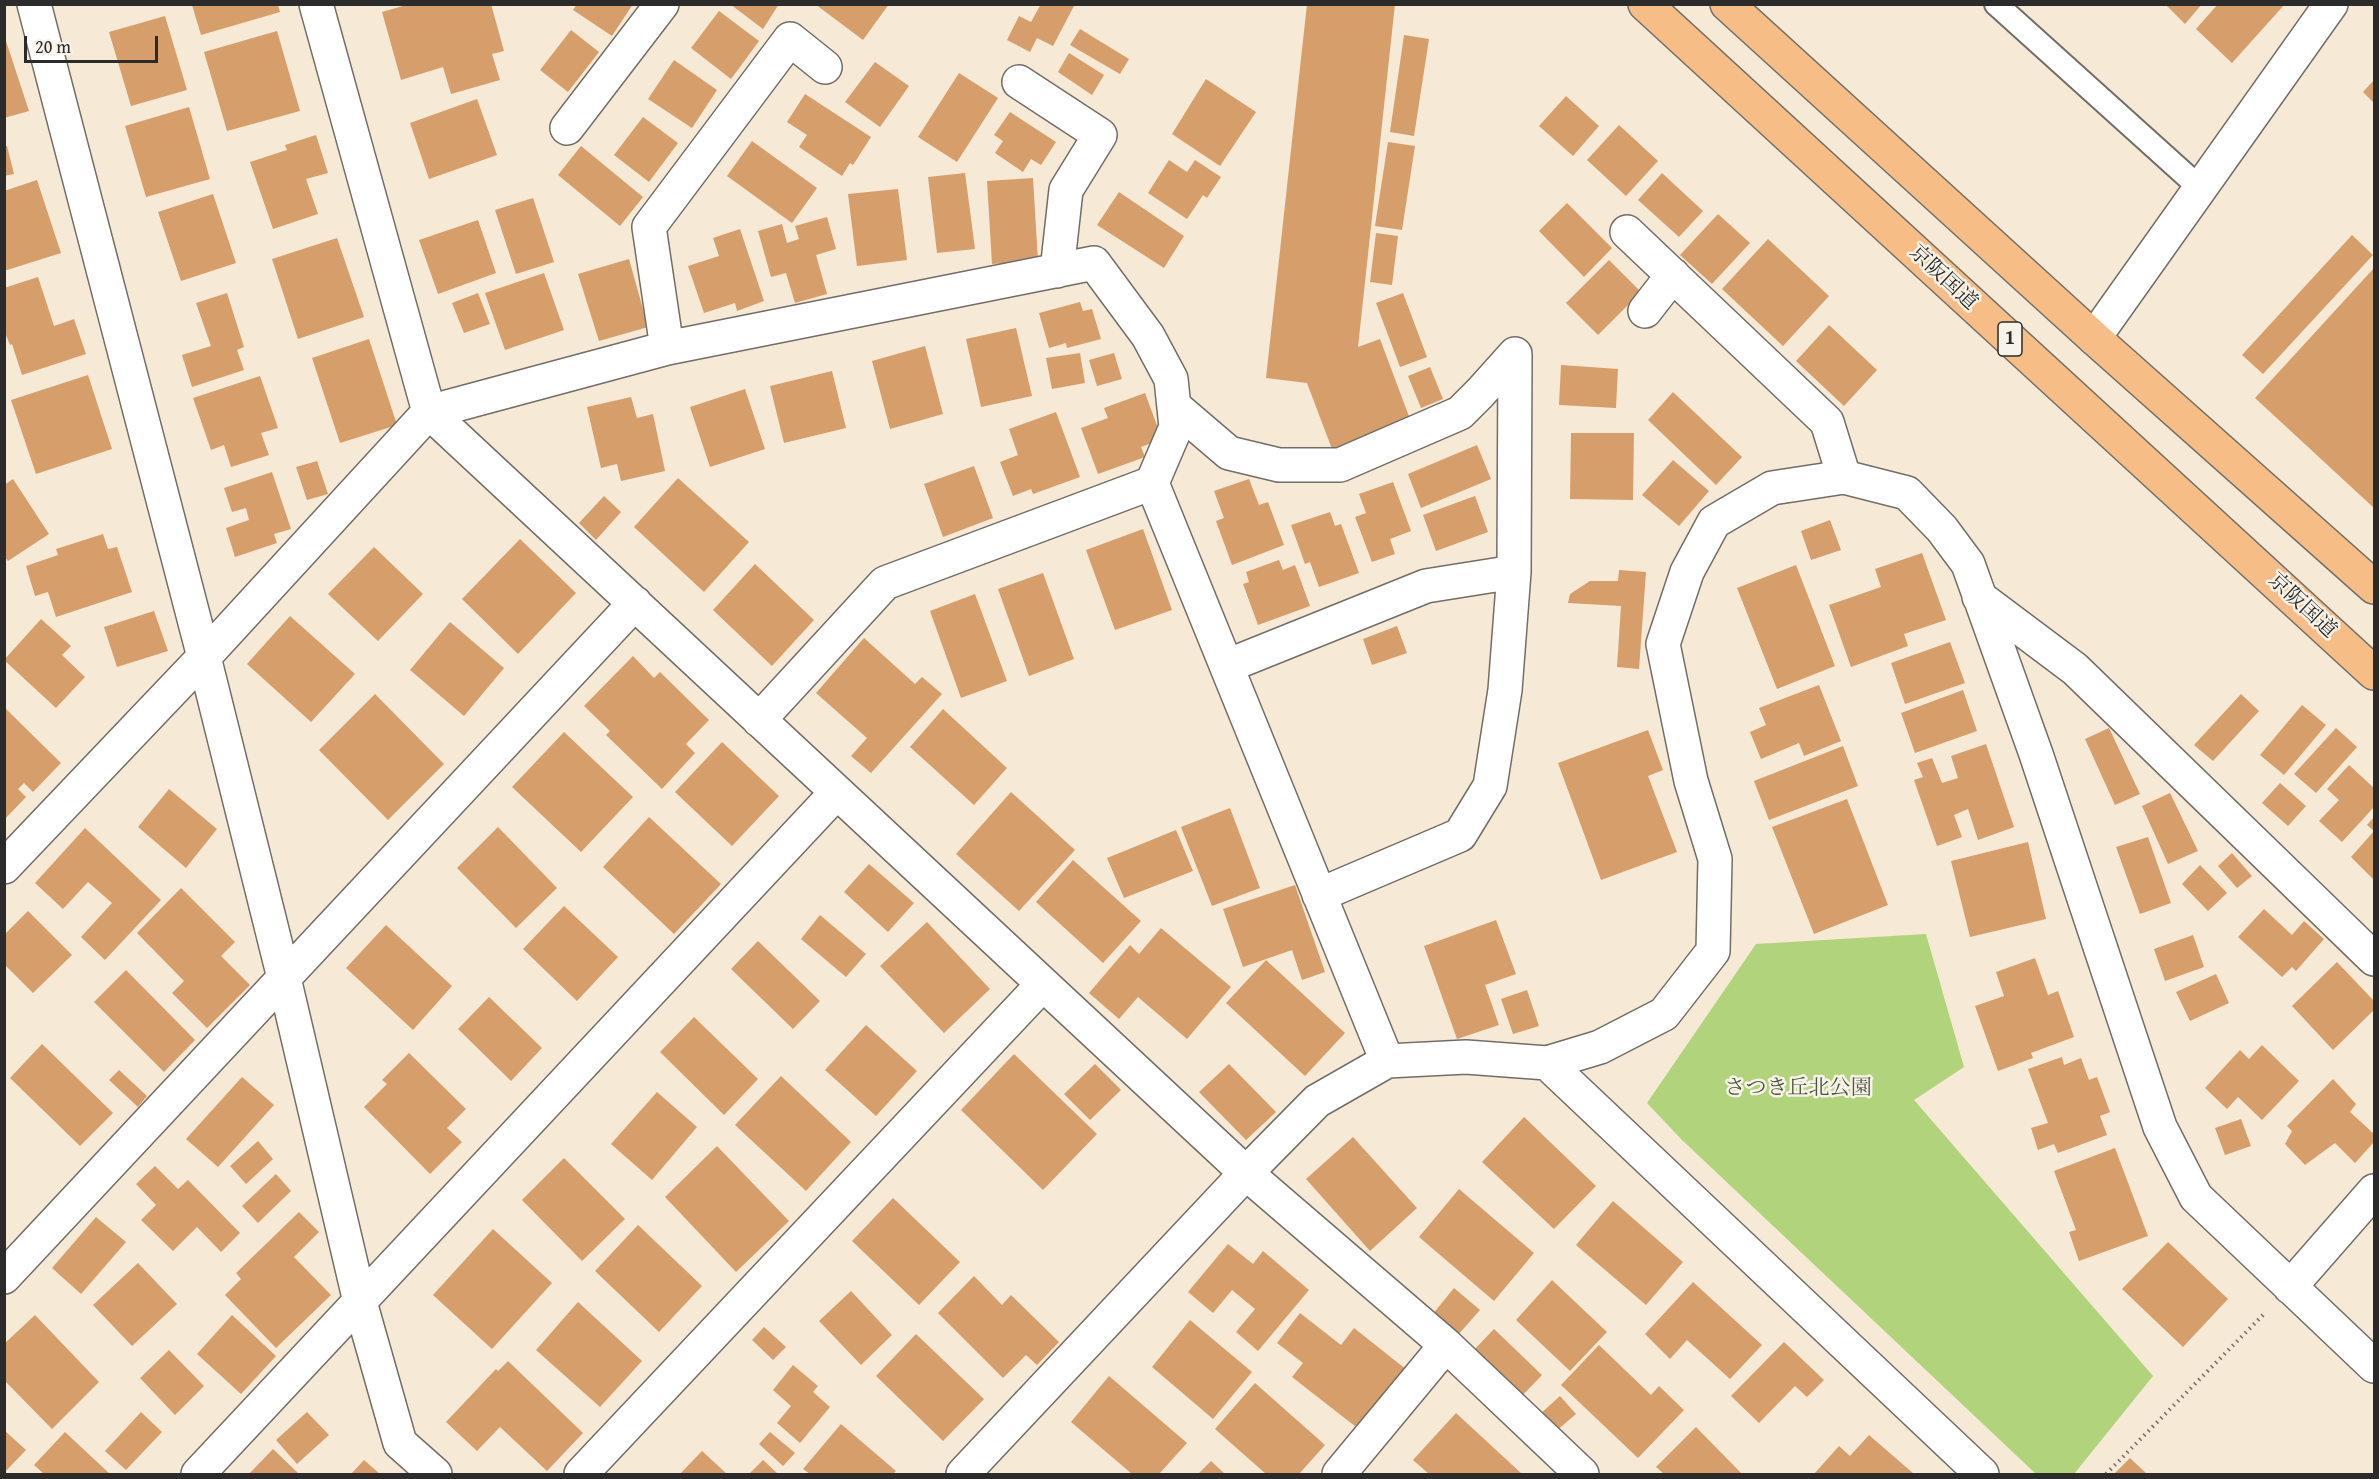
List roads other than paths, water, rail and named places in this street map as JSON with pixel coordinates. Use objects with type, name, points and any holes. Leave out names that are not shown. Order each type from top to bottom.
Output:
[{"type":"highway","name":"京阪国道","points":[[1645,4],[2374,673]]},
{"type":"highway","points":[[1727,4],[2094,338],[2374,586]]},
{"type":"street","points":[[34,4],[204,657],[284,978],[360,1302],[400,1443],[435,1474]]},
{"type":"street","points":[[316,4],[429,412],[1246,1173],[1446,1345],[1582,1474]]},
{"type":"street","points":[[567,128],[662,4]]},
{"type":"street","points":[[2094,338],[2331,4]]},
{"type":"street","points":[[667,348],[649,227],[790,39],[825,67]]},
{"type":"street","points":[[1019,82],[1100,135],[1066,190],[1057,271]]},
{"type":"street","points":[[1627,232],[1827,422],[1844,477]]},
{"type":"street","points":[[4,867],[204,657],[429,412],[667,348],[1094,263],[1148,336],[1172,379],[1176,427],[1152,483],[1387,1061]]},
{"type":"street","points":[[1645,311],[1673,275]]},
{"type":"street","points":[[1174,406],[1228,453],[1279,465],[1340,465],[1460,413],[1515,354],[1514,572],[1504,690],[1490,786],[1460,835],[1319,895]]},
{"type":"street","points":[[963,1474],[1246,1173],[1317,1101],[1387,1061],[1466,1057],[1547,1063],[1600,1047],[1664,1014],[1713,951],[1715,860],[1691,781],[1663,644],[1687,572],[1714,522],[1772,488],[1844,477],[1907,493],[1942,529],[1968,564],[2047,787],[2160,1127],[2196,1197],[2374,1366]]},
{"type":"street","points":[[759,720],[885,583],[1152,483]]},
{"type":"street","points":[[1227,666],[1425,586],[1514,572]]},
{"type":"street","points":[[1979,597],[2075,669],[2374,959]]},
{"type":"street","points":[[4,1277],[635,603]]},
{"type":"street","points":[[198,1474],[837,792]]},
{"type":"street","points":[[581,1474],[1043,984]]},
{"type":"street","points":[[1547,1063],[1982,1474]]},
{"type":"street","points":[[2290,1287],[2374,1191]]},
{"type":"street","points":[[1339,1474],[1446,1345]]},
{"type":"lane","points":[[1996,4],[2200,188]]},
{"type":"park label","name":"さつき丘北公園","points":[[1798,1089]]}]
